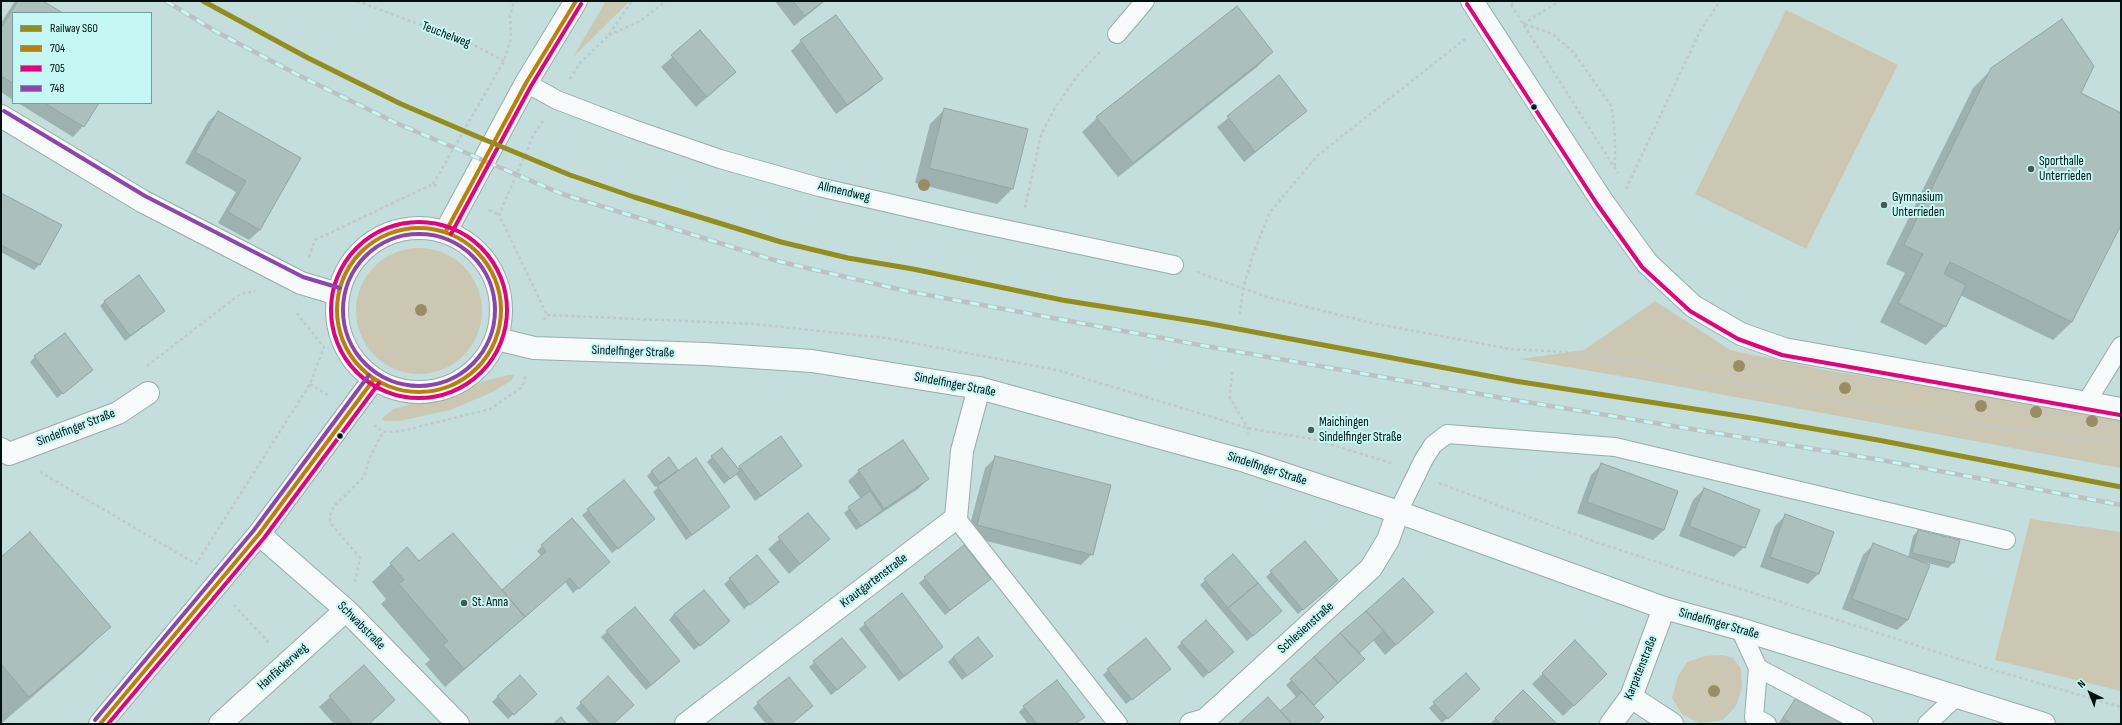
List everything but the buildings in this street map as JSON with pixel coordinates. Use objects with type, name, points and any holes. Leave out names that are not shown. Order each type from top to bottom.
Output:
[{"type":"main road","points":[[446,232],[526,83],[576,1]]},
{"type":"main road","points":[[1472,1],[1602,201],[1642,256],[1693,306],[1741,334],[1784,349],[2121,409]]},
{"type":"main road","points":[[1,116],[142,201],[301,283],[338,294]]},
{"type":"main road","points":[[423,228],[446,232],[466,242],[482,256],[494,274],[501,303],[502,317],[497,339],[485,360],[467,378],[445,389],[421,393],[396,390],[374,379],[359,367],[347,351],[339,332],[337,313],[338,294],[346,271],[360,252],[378,238],[400,230],[423,228]]},
{"type":"main road","name":"Sindelfinger Straße","points":[[497,339],[534,348],[706,354],[812,361],[979,388],[1245,460],[1398,512],[1664,608],[1740,629],[2044,724]]},
{"type":"main road","points":[[100,724],[259,534],[374,379]]},
{"type":"main road","points":[[956,518],[962,451],[979,388]]},
{"type":"main road","name":"Sindelfinger Straße","points":[[5,451],[118,413],[148,393]]},
{"type":"main road","name":"Schlesienstraße","points":[[1202,723],[1372,568],[1388,540],[1398,512]]},
{"type":"main road","name":"Krautgartenstraße","points":[[686,724],[956,518]]},
{"type":"main road","name":"Schwabstraße","points":[[259,534],[346,610],[458,724]]},
{"type":"main road","name":"Karpatenstraße","points":[[1612,724],[1631,697],[1664,608]]},
{"type":"main road","name":"Hanfäckerweg","points":[[220,724],[346,610]]},
{"type":"main road","points":[[1631,697],[1672,724]]},
{"type":"lane","points":[[1117,34],[1145,1]]},
{"type":"lane","name":"Allmendweg","points":[[526,83],[557,100],[633,129],[750,167],[819,187],[1174,265]]},
{"type":"lane","points":[[2086,403],[2121,346]]},
{"type":"lane","points":[[1398,512],[1415,474],[1433,445],[1447,434],[1615,447],[2006,540]]},
{"type":"lane","points":[[956,518],[1118,724]]},
{"type":"lane","points":[[1740,629],[1758,668],[1754,717],[1767,724]]},
{"type":"lane","points":[[1758,668],[1864,724]]},
{"type":"lane","points":[[1927,724],[1957,696]]},
{"type":"path","name":"Teuchelweg","points":[[357,1],[474,45],[504,61],[526,83]]},
{"type":"path","points":[[196,564],[310,384],[324,347],[298,315],[301,283],[315,240],[433,184],[504,61],[511,38],[510,16],[514,1]]},
{"type":"path","points":[[499,215],[534,134],[580,63],[608,36],[632,1]]},
{"type":"path","points":[[608,36],[640,21],[666,1]]},
{"type":"path","points":[[1240,314],[1243,288],[1254,252],[1270,212],[1317,156],[1491,30],[1524,24],[1560,1]]},
{"type":"path","points":[[1631,196],[1626,189],[1700,31],[1720,1]]},
{"type":"path","points":[[1511,5],[1615,166],[1616,136],[1612,107],[1574,53],[1554,35],[1524,24]]},
{"type":"path","points":[[1020,232],[1041,135],[1054,110],[1077,76],[1117,34]]},
{"type":"path","points":[[433,184],[499,215],[547,315]]},
{"type":"path","points":[[1174,265],[1267,297],[1372,323],[1510,349],[1566,352],[1643,362],[1702,377],[1773,390],[1995,427],[2121,444]]},
{"type":"path","points":[[148,393],[139,372],[240,294],[301,283]]},
{"type":"path","points":[[1232,372],[1230,398],[1248,428],[1245,460]]},
{"type":"path","points":[[1248,428],[1317,440],[1388,462],[1415,474],[1598,543],[1990,669],[2121,707]]},
{"type":"path","points":[[346,610],[354,587],[360,558],[332,526],[329,516],[334,506],[364,477],[370,457],[383,432]]},
{"type":"path","points":[[5,451],[196,564],[288,662]]},
{"type":"shaded area","points":[[606,1],[630,1],[573,57]]},
{"type":"shaded area","points":[[1786,10],[1898,65],[1806,249],[1695,194]]},
{"type":"shaded area","points":[[425,248],[449,255],[464,266],[475,281],[481,299],[481,323],[475,341],[464,356],[449,367],[431,373],[413,374],[389,367],[374,356],[363,341],[357,323],[356,305],[363,281],[374,266],[389,255],[407,249]]},
{"type":"shaded area","points":[[1655,301],[1730,350],[1825,370],[2121,416],[2121,468],[1638,379],[1520,359],[1584,350]]},
{"type":"shaded area","points":[[508,375],[514,375],[512,380],[493,392],[450,410],[400,421],[384,421],[382,418],[394,409],[412,404],[437,402],[457,396],[481,382]]},
{"type":"shaded area","points":[[2030,519],[2121,532],[2121,691],[1995,660]]},
{"type":"shaded area","points":[[1722,655],[1733,658],[1741,669],[1742,688],[1736,706],[1723,720],[1699,723],[1682,714],[1672,698],[1678,676],[1687,662],[1705,656]]},
{"type":"railway","points":[[166,1],[215,31],[298,75],[394,122],[562,194],[777,261],[906,291],[1205,346],[1514,400],[1881,460],[2121,505]]},
{"type":"rail line","name":"S60","points":[[203,1],[308,58],[401,104],[483,139],[570,175],[634,197],[781,242],[848,258],[913,269],[1062,300],[1206,323],[1515,381],[1752,418],[1878,440],[2121,487]]},
{"type":"transit line","name":"704","points":[[446,231],[526,83],[576,1]]},
{"type":"transit line","name":"705","points":[[451,234],[531,86],[581,4]]},
{"type":"transit line","name":"705","points":[[1467,4],[1597,204],[1642,267],[1690,311],[1738,339],[1782,355],[2120,415]]},
{"type":"transit line","name":"748","points":[[4,111],[145,196],[303,277],[340,288]]},
{"type":"transit line","name":"705","points":[[410,222],[428,222],[445,225],[461,232],[475,242],[487,254],[497,268],[504,284],[507,310],[506,327],[501,344],[487,366],[475,378],[461,388],[445,395],[428,398],[410,398],[393,395],[377,388],[363,378],[351,366],[341,352],[334,336],[331,319],[331,301],[334,284],[341,268],[351,254],[363,242],[377,232],[393,225],[410,222]]},
{"type":"transit line","name":"704","points":[[411,228],[427,228],[443,231],[458,237],[471,246],[483,258],[492,271],[498,286],[501,310],[500,326],[492,349],[483,362],[471,374],[458,383],[443,389],[427,392],[411,392],[395,389],[380,383],[367,374],[355,362],[346,349],[340,334],[337,318],[337,302],[340,286],[346,271],[355,258],[367,246],[380,237],[395,231],[411,228]]},
{"type":"transit line","name":"748","points":[[412,234],[426,234],[441,237],[455,243],[473,256],[486,274],[492,288],[495,310],[492,332],[486,346],[473,364],[455,377],[441,383],[426,386],[412,386],[397,383],[383,377],[371,369],[360,358],[352,346],[346,332],[343,317],[343,303],[346,288],[352,274],[360,262],[371,251],[383,243],[397,237],[412,234]]},
{"type":"transit line","name":"748","points":[[95,720],[254,530],[369,375]]},
{"type":"transit line","name":"704","points":[[100,724],[259,534],[374,379]]},
{"type":"transit line","name":"705","points":[[108,724],[264,538],[379,383]]},
{"type":"place","name":"Sporthalle Unterrieden","points":[[2031,169]]},
{"type":"place","name":"Gymnasium Unterrieden","points":[[1884,205]]},
{"type":"place","name":"Maichingen Sindelfinger Straße","points":[[1311,430]]},
{"type":"place","name":"St. Anna","points":[[464,603]]}]
